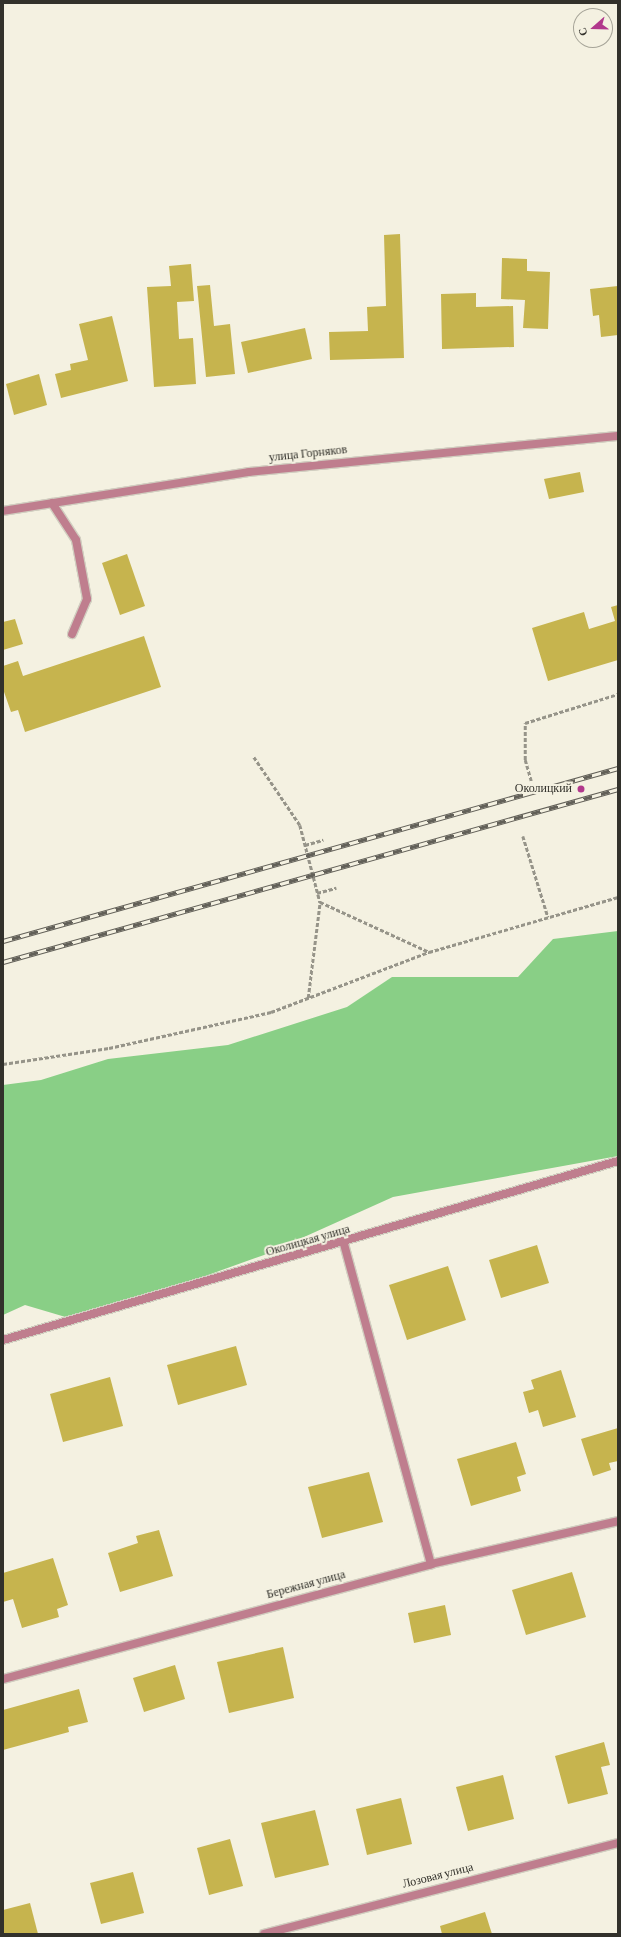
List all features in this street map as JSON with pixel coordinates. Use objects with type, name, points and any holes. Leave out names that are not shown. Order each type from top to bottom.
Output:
[{"type":"street","name":"улица Горняков","points":[[3,511],[249,472],[618,436]]},
{"type":"street","points":[[52,503],[76,540],[87,599],[72,634]]},
{"type":"street","name":"Околицкая улица","points":[[3,1340],[344,1244],[618,1161]]},
{"type":"street","points":[[344,1244],[432,1564]]},
{"type":"street","name":"Бережная улица","points":[[3,1679],[432,1564],[618,1521]]},
{"type":"street","name":"Лозовая улица","points":[[264,1934],[618,1843]]},
{"type":"path","points":[[531,782],[525,760],[525,723],[618,694]]},
{"type":"path","points":[[254,757],[300,825],[320,902],[308,998]]},
{"type":"path","points":[[522,836],[548,918]]},
{"type":"path","points":[[305,845],[323,840]]},
{"type":"path","points":[[317,893],[336,888]]},
{"type":"path","points":[[3,1064],[110,1048],[271,1012],[429,952],[618,897]]},
{"type":"path","points":[[320,902],[429,952]]},
{"type":"green space","points":[[618,931],[618,1156],[393,1197],[264,1255],[79,1321],[25,1305],[3,1315],[3,1085],[41,1080],[108,1059],[228,1045],[347,1007],[392,977],[518,977],[553,939]]},
{"type":"building","points":[[400,234],[404,358],[330,360],[329,332],[368,331],[367,307],[386,306],[384,235]]},
{"type":"building","points":[[502,258],[527,259],[527,271],[550,272],[548,329],[523,328],[525,300],[501,299]]},
{"type":"building","points":[[191,264],[194,301],[177,302],[179,339],[193,338],[196,384],[154,387],[147,287],[171,286],[169,266]]},
{"type":"building","points":[[210,285],[214,326],[230,324],[235,374],[206,377],[197,286]]},
{"type":"building","points":[[618,286],[618,335],[601,337],[599,315],[593,316],[590,289]]},
{"type":"building","points":[[476,293],[476,307],[513,306],[514,347],[442,349],[441,294]]},
{"type":"building","points":[[112,316],[128,381],[61,398],[55,374],[71,370],[70,364],[88,360],[79,324]]},
{"type":"building","points":[[305,328],[312,359],[248,373],[241,342]]},
{"type":"building","points":[[39,374],[47,405],[14,415],[6,384]]},
{"type":"building","points":[[580,472],[584,492],[549,499],[544,479]]},
{"type":"building","points":[[127,554],[145,606],[120,615],[102,563]]},
{"type":"building","points":[[618,605],[618,660],[548,681],[532,628],[584,612],[589,629],[615,621],[611,607]]},
{"type":"building","points":[[15,619],[23,644],[3,650],[3,622]]},
{"type":"building","points":[[144,636],[161,687],[25,732],[18,710],[11,712],[3,689],[3,666],[18,661],[23,676]]},
{"type":"building","points":[[537,1245],[549,1283],[501,1298],[489,1260]]},
{"type":"building","points":[[448,1266],[466,1320],[407,1340],[389,1285]]},
{"type":"building","points":[[236,1346],[247,1385],[178,1405],[167,1365]]},
{"type":"building","points":[[561,1370],[576,1417],[543,1427],[538,1410],[529,1413],[523,1392],[534,1389],[531,1380]]},
{"type":"building","points":[[110,1377],[123,1426],[63,1442],[50,1394]]},
{"type":"building","points":[[618,1428],[618,1461],[609,1463],[611,1470],[593,1476],[581,1439]]},
{"type":"building","points":[[516,1442],[526,1474],[517,1477],[521,1491],[471,1506],[457,1459]]},
{"type":"building","points":[[369,1472],[383,1522],[322,1538],[308,1487]]},
{"type":"building","points":[[159,1530],[173,1576],[120,1592],[108,1553],[138,1543],[136,1536]]},
{"type":"building","points":[[53,1558],[68,1605],[57,1609],[59,1617],[22,1628],[13,1599],[3,1602],[3,1573]]},
{"type":"building","points":[[572,1572],[586,1617],[526,1635],[512,1590]]},
{"type":"building","points":[[445,1605],[451,1635],[414,1643],[408,1613]]},
{"type":"building","points":[[283,1647],[294,1698],[229,1713],[217,1662]]},
{"type":"building","points":[[175,1665],[185,1699],[144,1712],[133,1678]]},
{"type":"building","points":[[79,1689],[88,1722],[68,1727],[69,1732],[3,1750],[3,1710]]},
{"type":"building","points":[[604,1742],[610,1765],[601,1767],[608,1794],[568,1804],[555,1756]]},
{"type":"building","points":[[503,1775],[514,1819],[468,1831],[456,1787]]},
{"type":"building","points":[[401,1798],[412,1844],[367,1855],[356,1809]]},
{"type":"building","points":[[315,1810],[329,1865],[275,1878],[261,1823]]},
{"type":"building","points":[[230,1839],[243,1886],[209,1895],[197,1848]]},
{"type":"building","points":[[133,1872],[144,1913],[101,1924],[90,1883]]},
{"type":"building","points":[[30,1903],[38,1934],[3,1934],[3,1910]]},
{"type":"building","points":[[485,1912],[492,1934],[442,1934],[440,1926]]},
{"type":"railway","points":[[3,941],[618,768]]},
{"type":"railway","points":[[3,962],[618,789]]},
{"type":"place","name":"Околицкий","points":[[581,789]]}]
